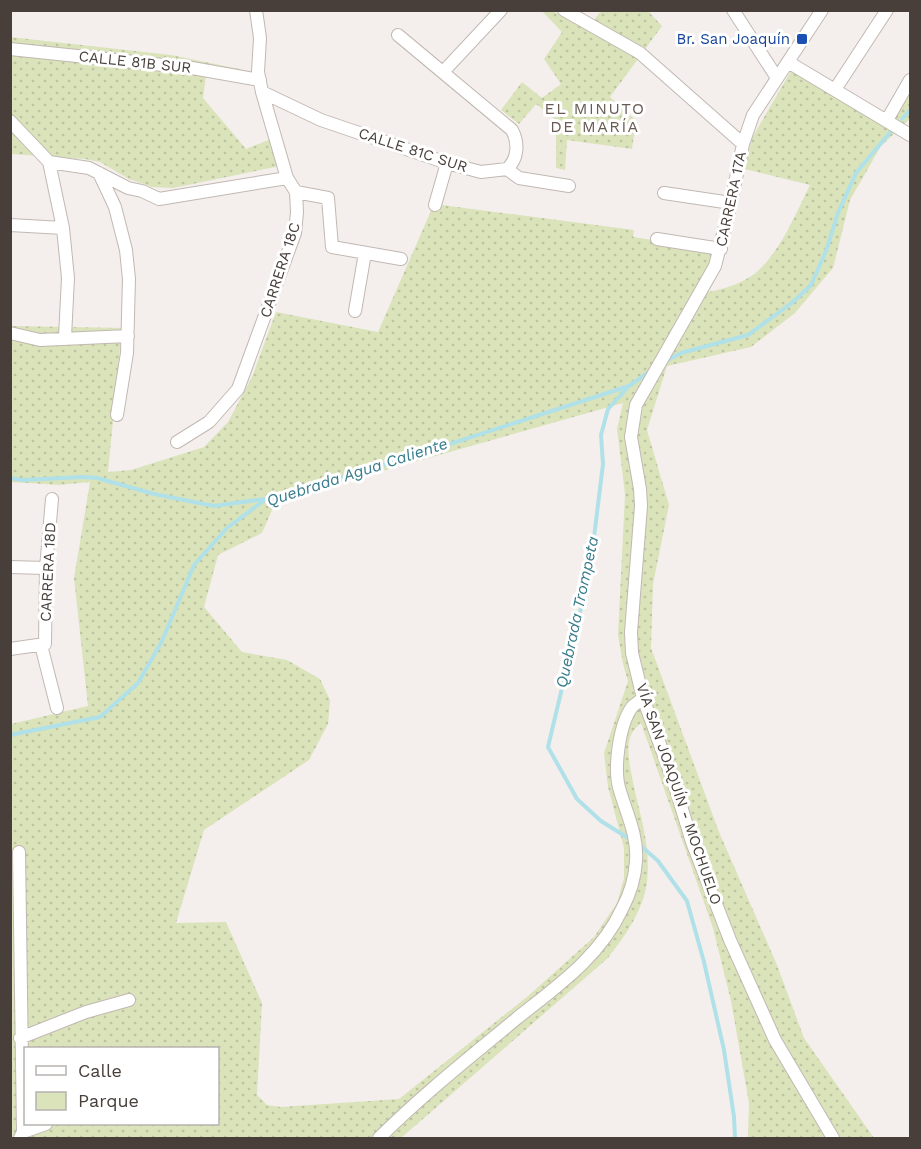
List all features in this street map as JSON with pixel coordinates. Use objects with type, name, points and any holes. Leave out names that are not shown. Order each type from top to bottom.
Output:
[{"type":"street","points":[[256,10],[260,38],[258,55],[261,86],[287,178],[296,192],[328,198],[332,247],[401,259]]},
{"type":"street","points":[[443,72],[501,10]]},
{"type":"street","points":[[564,10],[640,52],[742,144]]},
{"type":"street","points":[[733,10],[777,78]]},
{"type":"street","name":"CARRERA 17A","points":[[642,391],[715,266],[721,249],[742,144],[753,116],[822,10]]},
{"type":"street","points":[[836,88],[887,10]]},
{"type":"street","points":[[398,35],[509,127],[514,134],[517,147],[515,159],[507,169]]},
{"type":"street","name":"CALLE 81B SUR","points":[[10,49],[192,68],[261,86]]},
{"type":"street","points":[[788,62],[836,88],[910,135]]},
{"type":"street","points":[[887,120],[910,80]]},
{"type":"street","name":"CALLE 81C SUR","points":[[261,86],[321,120],[447,163],[482,172],[507,169],[519,178],[568,186]]},
{"type":"street","points":[[10,122],[48,162],[63,228],[68,278],[64,338]]},
{"type":"street","points":[[48,162],[76,165],[159,199],[287,178]]},
{"type":"street","points":[[435,205],[447,163]]},
{"type":"street","points":[[99,173],[115,207],[126,250],[129,279],[128,336],[117,416]]},
{"type":"street","name":"CARRERA 18C","points":[[177,442],[216,416],[238,389],[294,233],[297,212],[296,192]]},
{"type":"street","points":[[664,193],[731,203]]},
{"type":"street","points":[[10,225],[63,228]]},
{"type":"street","points":[[657,239],[721,249]]},
{"type":"street","points":[[355,311],[365,253]]},
{"type":"street","points":[[10,333],[40,340],[128,336]]},
{"type":"street","name":"VÍA SAN JOAQUÍN - MOCHUELO","points":[[642,391],[633,416],[631,437],[641,506],[631,632],[632,652],[643,698],[674,783],[692,842],[730,940],[775,1040],[833,1138]]},
{"type":"street","name":"CARRERA 18D","points":[[52,499],[43,644],[57,708]]},
{"type":"street","points":[[10,567],[46,568]]},
{"type":"street","points":[[10,649],[43,644]]},
{"type":"street","points":[[379,1138],[412,1105],[580,967],[608,936],[633,885],[636,861],[635,840],[619,789],[619,745],[632,708],[643,698]]},
{"type":"street","points":[[19,852],[17,1033],[24,1088],[21,1135],[44,1125]]},
{"type":"street","points":[[17,1033],[129,1000]]},
{"type":"green space","points":[[542,11],[553,11],[586,30],[601,11],[648,11],[662,26],[610,97],[636,121],[632,149],[567,140],[565,170],[556,168],[556,120],[536,104],[519,124],[501,110],[522,82],[542,98],[561,84],[544,59],[562,32]]},
{"type":"green space","points":[[10,37],[171,55],[249,71],[249,84],[206,75],[203,98],[246,149],[271,139],[280,166],[173,188],[152,187],[129,179],[100,162],[11,154]]},
{"type":"green space","points":[[791,71],[879,122],[910,77],[910,119],[881,146],[850,200],[833,268],[795,313],[751,347],[667,366],[647,430],[669,505],[653,584],[651,648],[719,832],[777,965],[804,1038],[874,1138],[748,1138],[749,1103],[731,1001],[713,928],[641,723],[631,736],[629,753],[645,834],[648,870],[642,903],[632,923],[608,958],[401,1138],[11,1138],[11,724],[88,706],[74,578],[90,482],[59,485],[12,482],[11,486],[11,326],[122,328],[108,472],[131,470],[204,447],[228,422],[252,377],[276,312],[378,332],[434,204],[634,230],[633,237],[726,251],[718,274],[708,292],[742,281],[759,270],[775,251],[788,230],[810,185],[745,169],[752,138]],"holes":[[[623,403],[617,429],[625,494],[618,635],[628,681],[604,753],[608,787],[624,848],[624,878],[617,903],[594,937],[528,996],[399,1099],[281,1107],[267,1105],[257,1095],[262,1003],[226,922],[176,923],[204,830],[309,760],[328,724],[330,700],[320,679],[287,660],[242,652],[204,607],[218,555],[262,533],[276,501]]]},
{"type":"waterway","name":"Quebrada Trompeta","points":[[902,119],[910,110]]},
{"type":"waterway","name":"Quebrada Trompeta","points":[[666,361],[681,353],[748,335],[793,302],[811,285],[856,173],[892,130]]},
{"type":"waterway","name":"Quebrada Trompeta","points":[[628,838],[601,821],[577,799],[548,747],[590,570],[603,464],[601,435],[608,409],[629,386],[649,372]]},
{"type":"waterway","name":"Quebrada Agua Caliente","points":[[10,735],[100,717],[138,683],[162,641],[194,565],[227,528],[266,499],[391,463],[629,386]]},
{"type":"waterway","points":[[10,478],[22,480],[97,478],[154,494],[214,506],[264,499]]},
{"type":"waterway","name":"Quebrada Trompeta","points":[[641,846],[658,861],[687,901],[724,1050],[735,1138]]},
{"type":"place","name":"Br. San Joaquín","points":[[802,39]]},
{"type":"district","name":"EL MINUTO DE MARÍA","points":[[595,117]]}]
